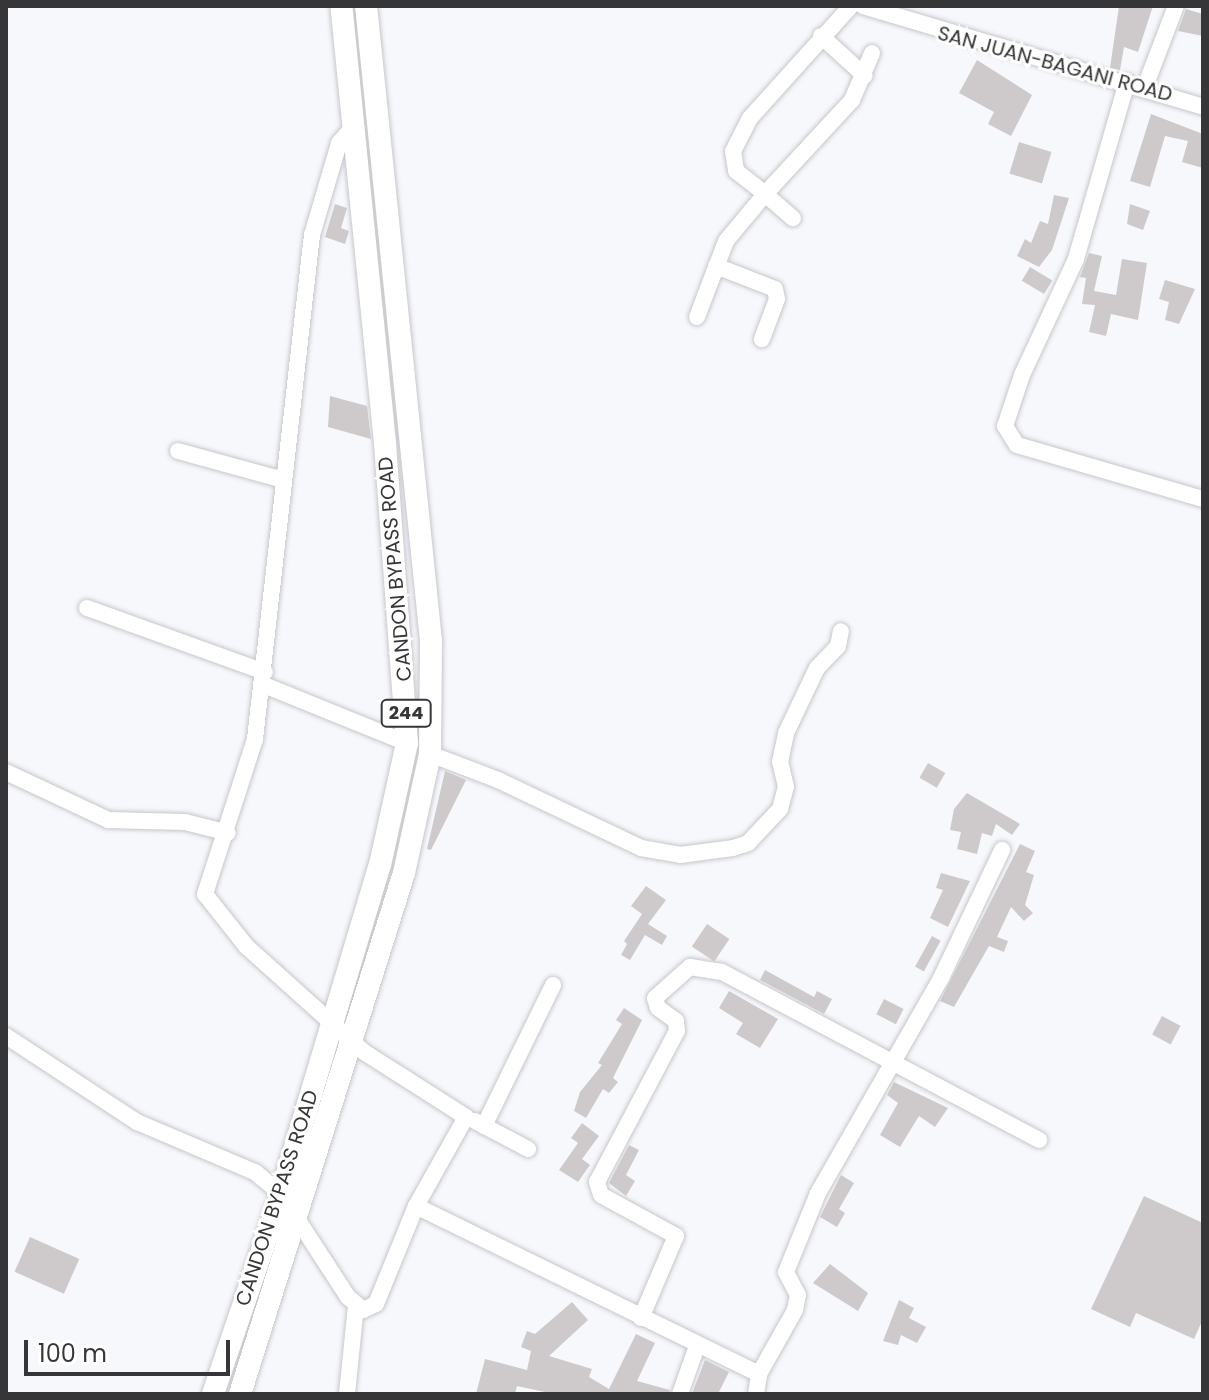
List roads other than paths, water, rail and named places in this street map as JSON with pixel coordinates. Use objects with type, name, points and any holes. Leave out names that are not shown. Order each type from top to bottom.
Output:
[{"type":"highway","name":"CANDON BYPASS ROAD","points":[[213,1394],[281,1194],[380,865],[407,743],[385,443],[341,6]]},
{"type":"highway","name":"CANDON BYPASS ROAD","points":[[240,1394],[404,873],[430,754],[431,641],[366,6]]},
{"type":"highway","points":[[385,443],[410,440]]},
{"type":"street","points":[[793,218],[736,171],[733,151],[750,118],[851,6]]},
{"type":"street","name":"SAN JUAN-BAGANI ROAD","points":[[863,6],[1018,55],[1145,87],[1203,107]]},
{"type":"street","points":[[1145,87],[1176,6]]},
{"type":"street","points":[[821,36],[865,76]]},
{"type":"street","points":[[697,317],[730,234],[852,100],[865,76],[872,53]]},
{"type":"street","points":[[1127,82],[1076,259],[1022,375],[1005,426],[1017,445],[1203,499]]},
{"type":"street","points":[[354,126],[339,143],[312,235],[283,480],[265,678],[252,750],[228,833],[204,883],[208,900],[246,946],[350,1038],[466,1117],[528,1149]]},
{"type":"street","points":[[716,266],[775,289],[777,299],[762,339]]},
{"type":"street","points":[[178,451],[283,480]]},
{"type":"street","points":[[87,608],[265,678],[407,743]]},
{"type":"street","points":[[430,754],[654,852],[680,855],[733,848],[748,843],[780,809],[786,787],[780,762],[786,733],[817,668],[838,646],[841,631]]},
{"type":"street","points":[[6,772],[108,820],[185,822],[228,833]]},
{"type":"street","points":[[756,1394],[759,1374],[798,1301],[796,1290],[785,1278],[788,1262],[818,1193],[889,1063],[941,978],[1002,850]]},
{"type":"street","points":[[641,1318],[676,1236],[608,1200],[597,1188],[677,1031],[676,1021],[654,1002],[658,994],[690,967],[706,967],[1039,1140]]},
{"type":"street","points":[[484,1126],[553,985]]},
{"type":"street","points":[[6,1036],[125,1115],[225,1156],[281,1194],[356,1306],[367,1311],[376,1304],[416,1206],[466,1117]]},
{"type":"street","points":[[416,1206],[759,1374]]},
{"type":"street","points":[[347,1394],[356,1306]]},
{"type":"street","points":[[680,1394],[697,1346]]}]
